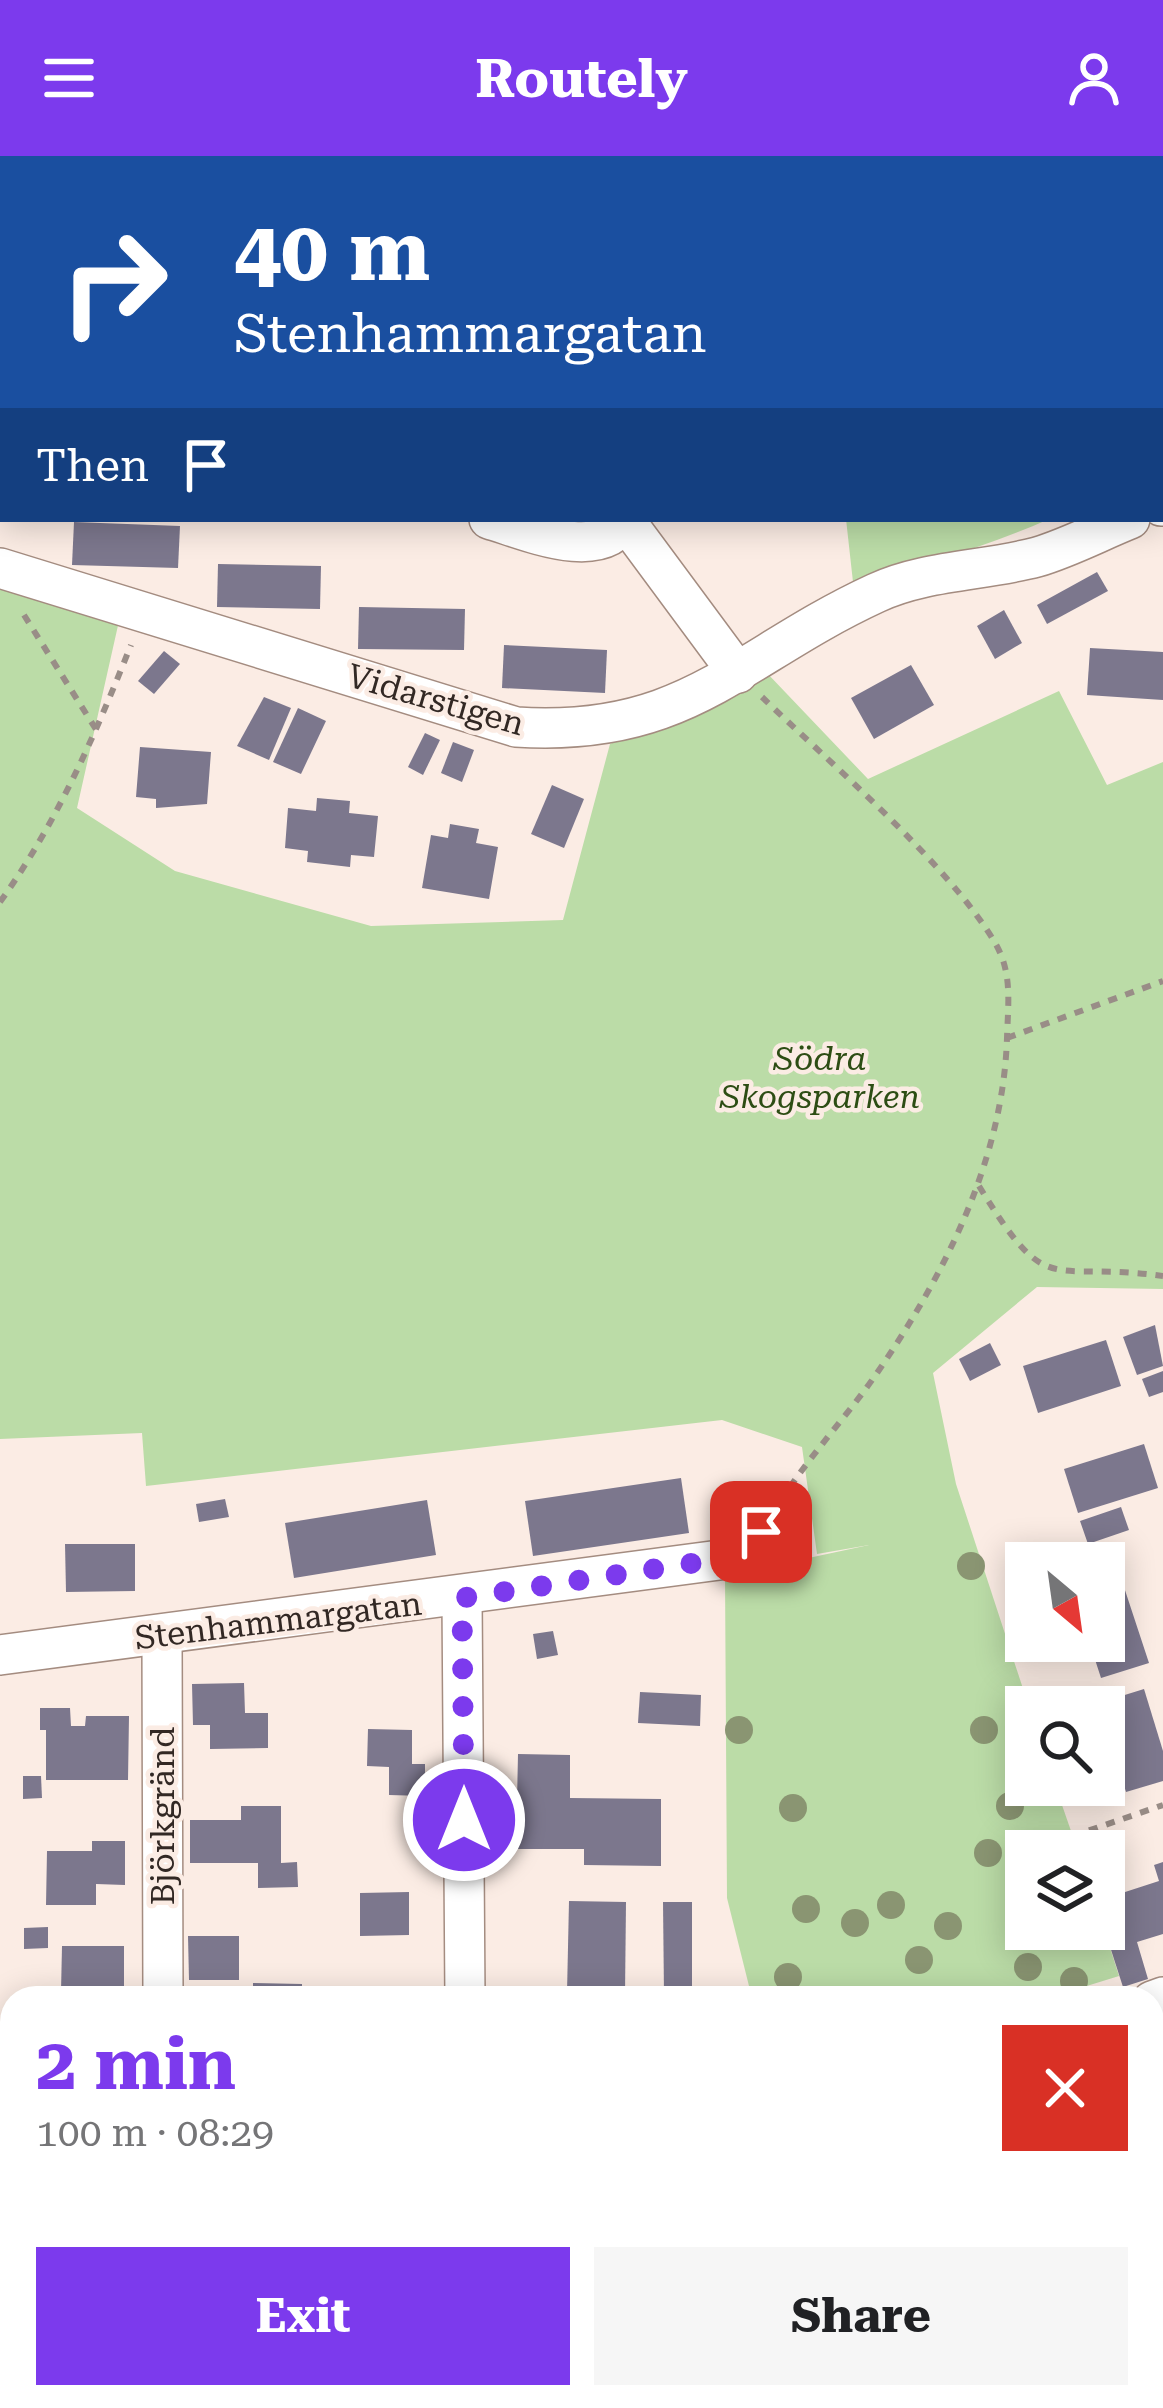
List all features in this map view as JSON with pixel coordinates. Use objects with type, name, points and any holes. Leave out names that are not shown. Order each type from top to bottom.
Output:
[{"type":"street","points":[[500,522],[573,543],[602,538],[625,522]]},
{"type":"street","points":[[627,522],[738,673]]},
{"type":"street","name":"Vidarstigen","points":[[6,582],[143,614],[516,727],[613,726],[689,700],[879,591],[1038,556],[1123,522]]},
{"type":"street","name":"Stenhammargatan","points":[[0,1655],[462,1598],[727,1558],[761,1532]]},
{"type":"street","points":[[462,1598],[465,1986]]},
{"type":"street","name":"Björkgränd","points":[[162,1635],[163,1986]]},
{"type":"path","points":[[6,582],[97,731]]},
{"type":"path","points":[[0,902],[34,854],[97,731],[143,614]]},
{"type":"path","points":[[738,673],[938,874],[994,941],[1009,974],[1007,1038],[979,1186],[941,1269],[887,1356],[761,1532]]},
{"type":"path","points":[[1007,1038],[1163,981]]},
{"type":"path","points":[[979,1186],[1012,1240],[1034,1264],[1056,1271],[1163,1276]]},
{"type":"path","points":[[1090,1830],[1163,1805]]},
{"type":"green space","points":[[846,522],[1042,522],[1001,539],[854,591]]},
{"type":"green space","name":"Södra Skogsparken","points":[[0,586],[119,621],[77,808],[175,871],[371,926],[563,920],[610,744],[766,672],[868,779],[1059,691],[1107,785],[1163,762],[1163,1289],[1037,1287],[933,1373],[956,1484],[1005,1634],[1005,1662],[1014,1662],[1022,1686],[1005,1686],[1005,1806],[1062,1806],[1071,1830],[1005,1830],[1005,1950],[1111,1950],[1119,1976],[1087,1986],[749,1986],[727,1898],[725,1576],[869,1545],[817,1554],[802,1447],[722,1420],[146,1486],[142,1433],[0,1439]]},
{"type":"building","points":[[74,522],[180,526],[178,568],[72,565]]},
{"type":"building","points":[[218,564],[321,566],[320,609],[217,607]]},
{"type":"building","points":[[1097,572],[1108,591],[1047,624],[1037,605]]},
{"type":"building","points":[[359,607],[465,609],[464,650],[358,649]]},
{"type":"building","points":[[1004,610],[1022,643],[995,659],[977,626]]},
{"type":"building","points":[[504,645],[607,650],[605,693],[502,688]]},
{"type":"building","points":[[1090,648],[1163,652],[1163,700],[1087,695]]},
{"type":"building","points":[[164,651],[180,664],[154,694],[138,681]]},
{"type":"building","points":[[911,665],[934,705],[874,739],[851,698]]},
{"type":"building","points":[[264,697],[291,708],[269,760],[237,746]]},
{"type":"building","points":[[298,708],[326,721],[301,774],[273,762]]},
{"type":"building","points":[[425,733],[440,740],[423,775],[408,767]]},
{"type":"building","points":[[453,742],[474,750],[462,782],[441,773]]},
{"type":"building","points":[[140,747],[211,752],[207,804],[156,808],[156,799],[136,797]]},
{"type":"building","points":[[552,785],[584,799],[564,848],[531,834]]},
{"type":"building","points":[[317,798],[350,801],[349,813],[378,816],[374,857],[351,855],[350,867],[307,862],[308,851],[285,848],[288,808],[316,811]]},
{"type":"building","points":[[450,824],[479,829],[476,843],[498,847],[489,899],[422,888],[431,835],[448,838]]},
{"type":"building","points":[[1155,1325],[1163,1366],[1137,1375],[1123,1337]]},
{"type":"building","points":[[1106,1340],[1121,1386],[1038,1413],[1023,1366]]},
{"type":"building","points":[[990,1343],[1001,1365],[970,1381],[959,1359]]},
{"type":"building","points":[[1163,1371],[1163,1392],[1149,1397],[1142,1379]]},
{"type":"building","points":[[1144,1444],[1158,1488],[1078,1513],[1064,1469]]},
{"type":"building","points":[[681,1478],[689,1533],[533,1556],[525,1501]]},
{"type":"building","points":[[225,1499],[229,1517],[199,1522],[196,1504]]},
{"type":"building","points":[[427,1500],[436,1555],[294,1578],[285,1523]]},
{"type":"building","points":[[1121,1507],[1129,1530],[1087,1542],[1080,1521]]},
{"type":"building","points":[[65,1544],[135,1544],[135,1591],[66,1592]]},
{"type":"building","points":[[1125,1590],[1149,1663],[1101,1678],[1096,1662],[1125,1662]]},
{"type":"building","points":[[553,1631],[558,1655],[537,1659],[533,1634]]},
{"type":"building","points":[[244,1683],[245,1713],[268,1713],[268,1748],[210,1749],[210,1725],[193,1725],[192,1684]]},
{"type":"building","points":[[1144,1689],[1163,1751],[1163,1781],[1126,1792],[1125,1789],[1125,1695]]},
{"type":"building","points":[[640,1692],[701,1695],[700,1726],[638,1723]]},
{"type":"building","points":[[40,1708],[70,1708],[71,1726],[85,1726],[86,1716],[129,1716],[128,1780],[46,1780],[46,1730],[40,1730]]},
{"type":"building","points":[[368,1729],[412,1730],[412,1764],[425,1764],[425,1796],[389,1795],[389,1767],[367,1766]]},
{"type":"building","points":[[518,1754],[570,1755],[570,1798],[661,1799],[661,1866],[584,1865],[584,1849],[516,1849]]},
{"type":"building","points":[[23,1776],[41,1776],[42,1798],[23,1799]]},
{"type":"building","points":[[241,1806],[281,1806],[281,1863],[297,1862],[298,1887],[258,1888],[258,1863],[190,1863],[190,1820],[241,1820]]},
{"type":"building","points":[[92,1841],[125,1841],[125,1885],[96,1884],[96,1905],[46,1905],[47,1851],[92,1851]]},
{"type":"building","points":[[1163,1862],[1163,1934],[1137,1942],[1148,1979],[1123,1986],[1111,1950],[1125,1950],[1125,1892],[1159,1881],[1154,1865]]},
{"type":"building","points":[[409,1892],[409,1935],[360,1936],[360,1893]]},
{"type":"building","points":[[569,1901],[626,1902],[625,1986],[567,1986]]},
{"type":"building","points":[[663,1902],[692,1902],[692,1986],[664,1986]]},
{"type":"building","points":[[48,1927],[48,1948],[24,1949],[24,1928]]},
{"type":"building","points":[[188,1936],[239,1936],[239,1980],[189,1980]]},
{"type":"building","points":[[62,1946],[124,1946],[124,1986],[61,1986]]},
{"type":"building","points":[[253,1983],[302,1984],[302,1986]]},
{"type":"route","points":[[464,1820],[462,1598],[727,1558],[761,1532]]}]
